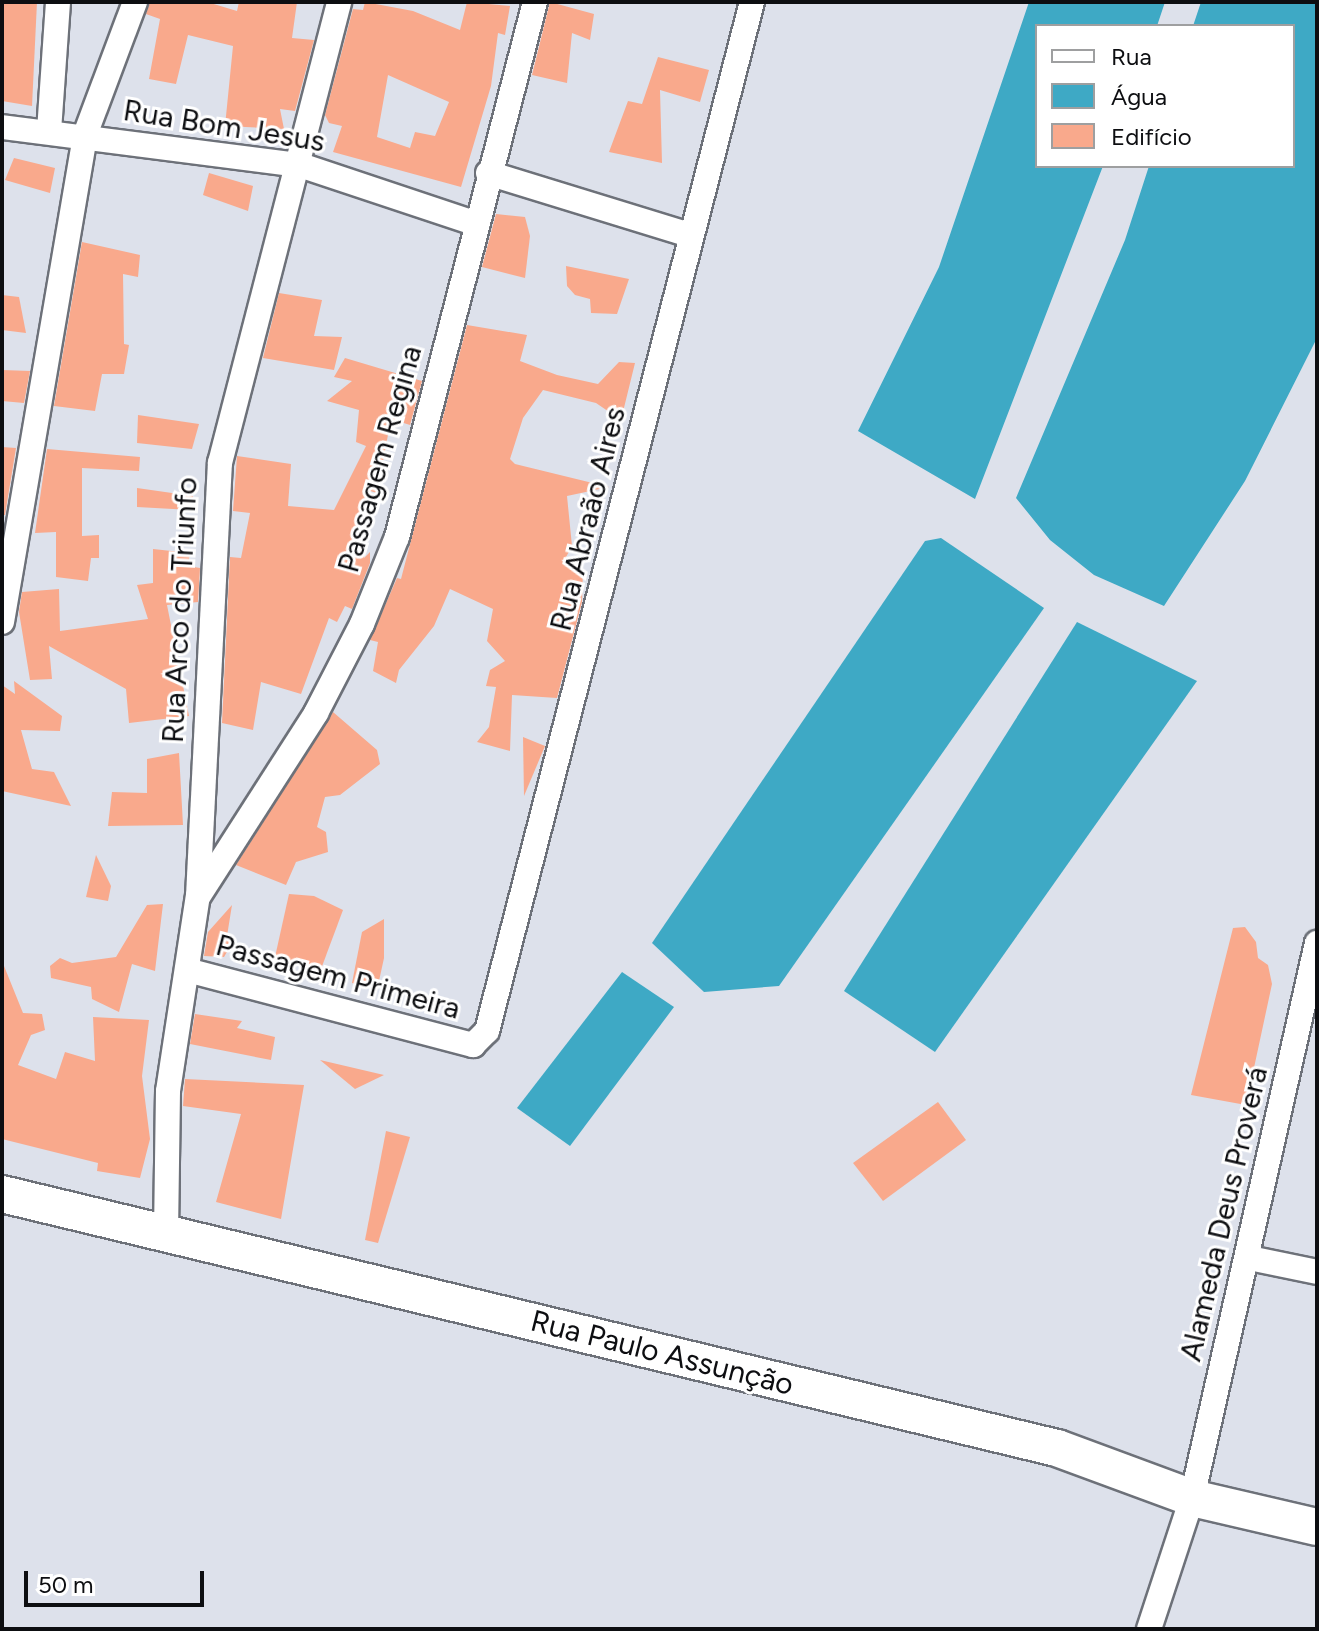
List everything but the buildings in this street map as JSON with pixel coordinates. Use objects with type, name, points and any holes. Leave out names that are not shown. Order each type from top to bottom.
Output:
[{"type":"street","points":[[49,131],[58,2]]},
{"type":"street","points":[[2,622],[85,135],[135,2]]},
{"type":"street","name":"Rua Arco do Triunfo","points":[[166,1234],[168,1091],[198,896],[220,463],[300,165],[339,2]]},
{"type":"street","name":"Passagem Regina","points":[[198,896],[316,713],[362,624],[397,537],[488,173],[535,2]]},
{"type":"street","name":"Rua Abraão Aires","points":[[473,1045],[487,1031],[498,1002],[690,235],[752,2]]},
{"type":"street","name":"Rua Bom Jesus","points":[[2,127],[85,135],[300,165],[477,224]]},
{"type":"street","points":[[488,173],[690,235]]},
{"type":"street","name":"Alameda Deus Proverá","points":[[1149,1629],[1192,1498],[1249,1258],[1317,943]]},
{"type":"street","name":"Passagem Primeira","points":[[187,970],[473,1045]]},
{"type":"street","name":"Rua Paulo Assunção","points":[[2,1194],[1057,1448],[1192,1498],[1317,1527]]},
{"type":"street","points":[[1249,1258],[1317,1272]]},
{"type":"water","points":[[1029,2],[1165,2],[1158,24],[1035,24],[1035,168],[1102,168],[975,499],[858,431],[939,267]]},
{"type":"water","points":[[1201,2],[1317,2],[1317,338],[1245,481],[1164,606],[1094,575],[1050,540],[1016,498],[1125,240],[1148,168],[1295,168],[1295,24],[1194,24]]},
{"type":"water","points":[[941,538],[1044,608],[779,986],[704,992],[652,943],[925,541]]},
{"type":"water","points":[[1077,622],[1197,681],[935,1052],[844,991]]},
{"type":"water","points":[[622,972],[674,1007],[570,1146],[517,1108]]}]
